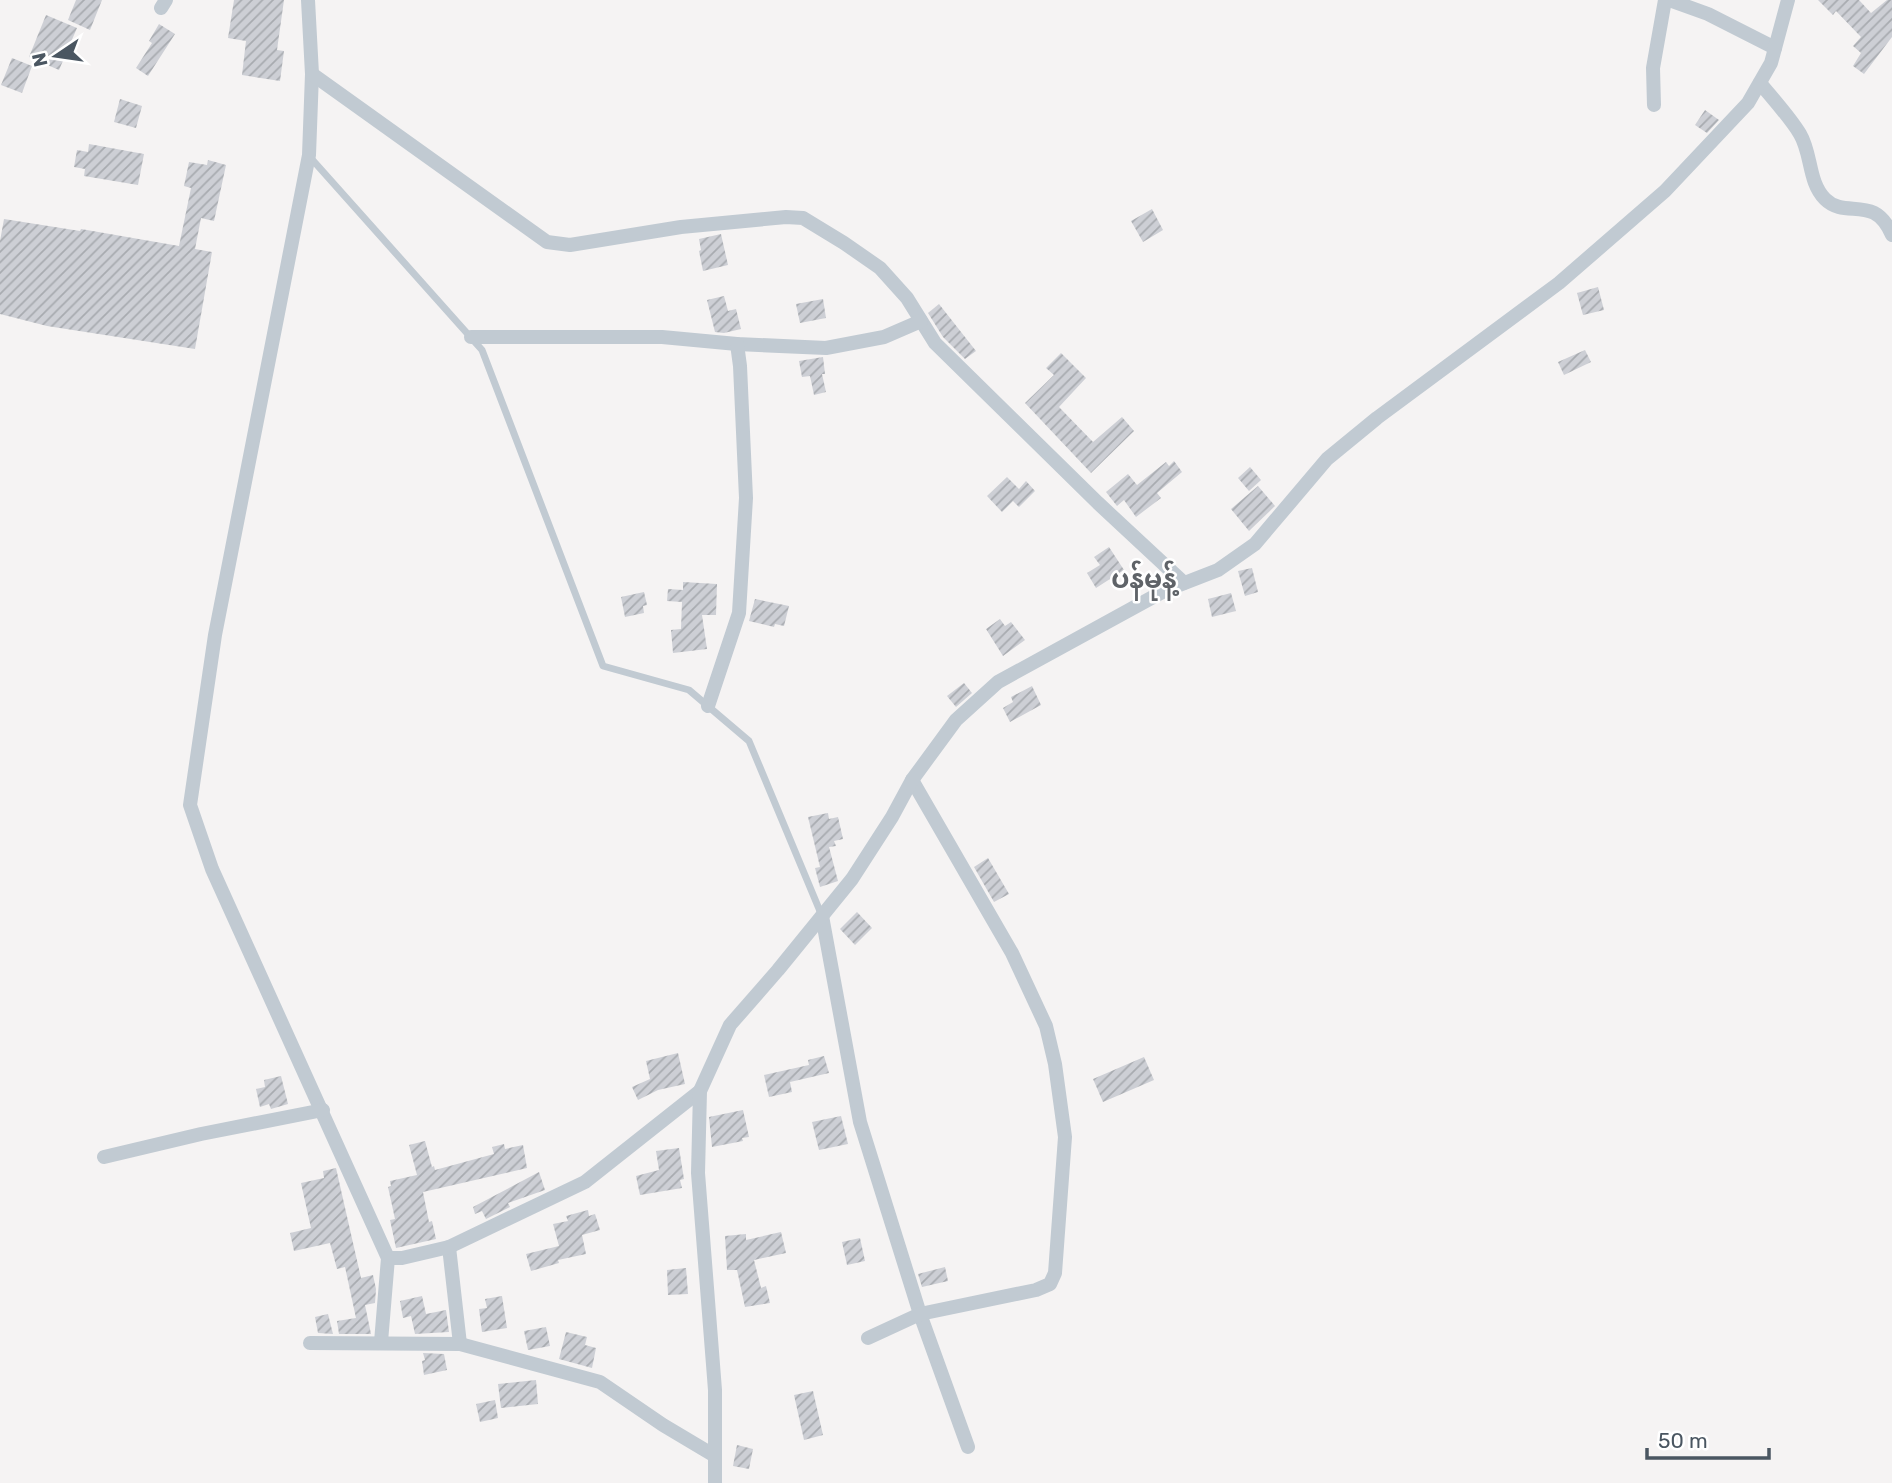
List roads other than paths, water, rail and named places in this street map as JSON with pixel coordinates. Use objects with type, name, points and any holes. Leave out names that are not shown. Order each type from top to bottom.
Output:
[{"type":"street","points":[[308,0],[312,74],[309,155],[215,635],[190,805],[212,869],[388,1258],[381,1342]]},
{"type":"street","points":[[1654,105],[1653,68],[1667,0],[1708,14],[1775,48]]},
{"type":"street","points":[[715,1483],[715,1391],[698,1173],[700,1091],[730,1025],[852,879],[912,780],[956,720],[998,682],[1164,590],[1218,570],[1255,544],[1327,458],[1569,275],[1665,191],[1748,103],[1771,63],[1788,0]]},
{"type":"street","points":[[312,74],[547,243],[570,245],[681,227],[786,217],[803,218],[880,268],[907,298],[935,343],[1184,583]]},
{"type":"street","points":[[1760,83],[1801,136],[1810,171],[1822,196],[1831,205],[1876,212],[1887,224],[1892,235]]},
{"type":"street","points":[[471,337],[662,337],[826,348],[884,337],[921,321]]},
{"type":"street","points":[[708,706],[739,613],[746,498],[737,344]]},
{"type":"street","points":[[868,1338],[920,1314],[1036,1290],[1049,1284],[1055,1273],[1065,1137],[1055,1064],[1046,1026],[1012,953],[912,780]]},
{"type":"street","points":[[822,916],[860,1122],[920,1314],[968,1447]]},
{"type":"street","points":[[388,1258],[402,1258],[449,1247],[585,1182],[700,1091]]},
{"type":"street","points":[[104,1157],[201,1134],[323,1110]]},
{"type":"street","points":[[449,1247],[460,1344]]},
{"type":"street","points":[[310,1343],[460,1344],[600,1382],[715,1456]]},
{"type":"lane","points":[[309,155],[482,350],[603,666],[689,690],[749,741],[822,916]]},
{"type":"district","name":"ပန်မုန့်","points":[[1144,579]]}]
